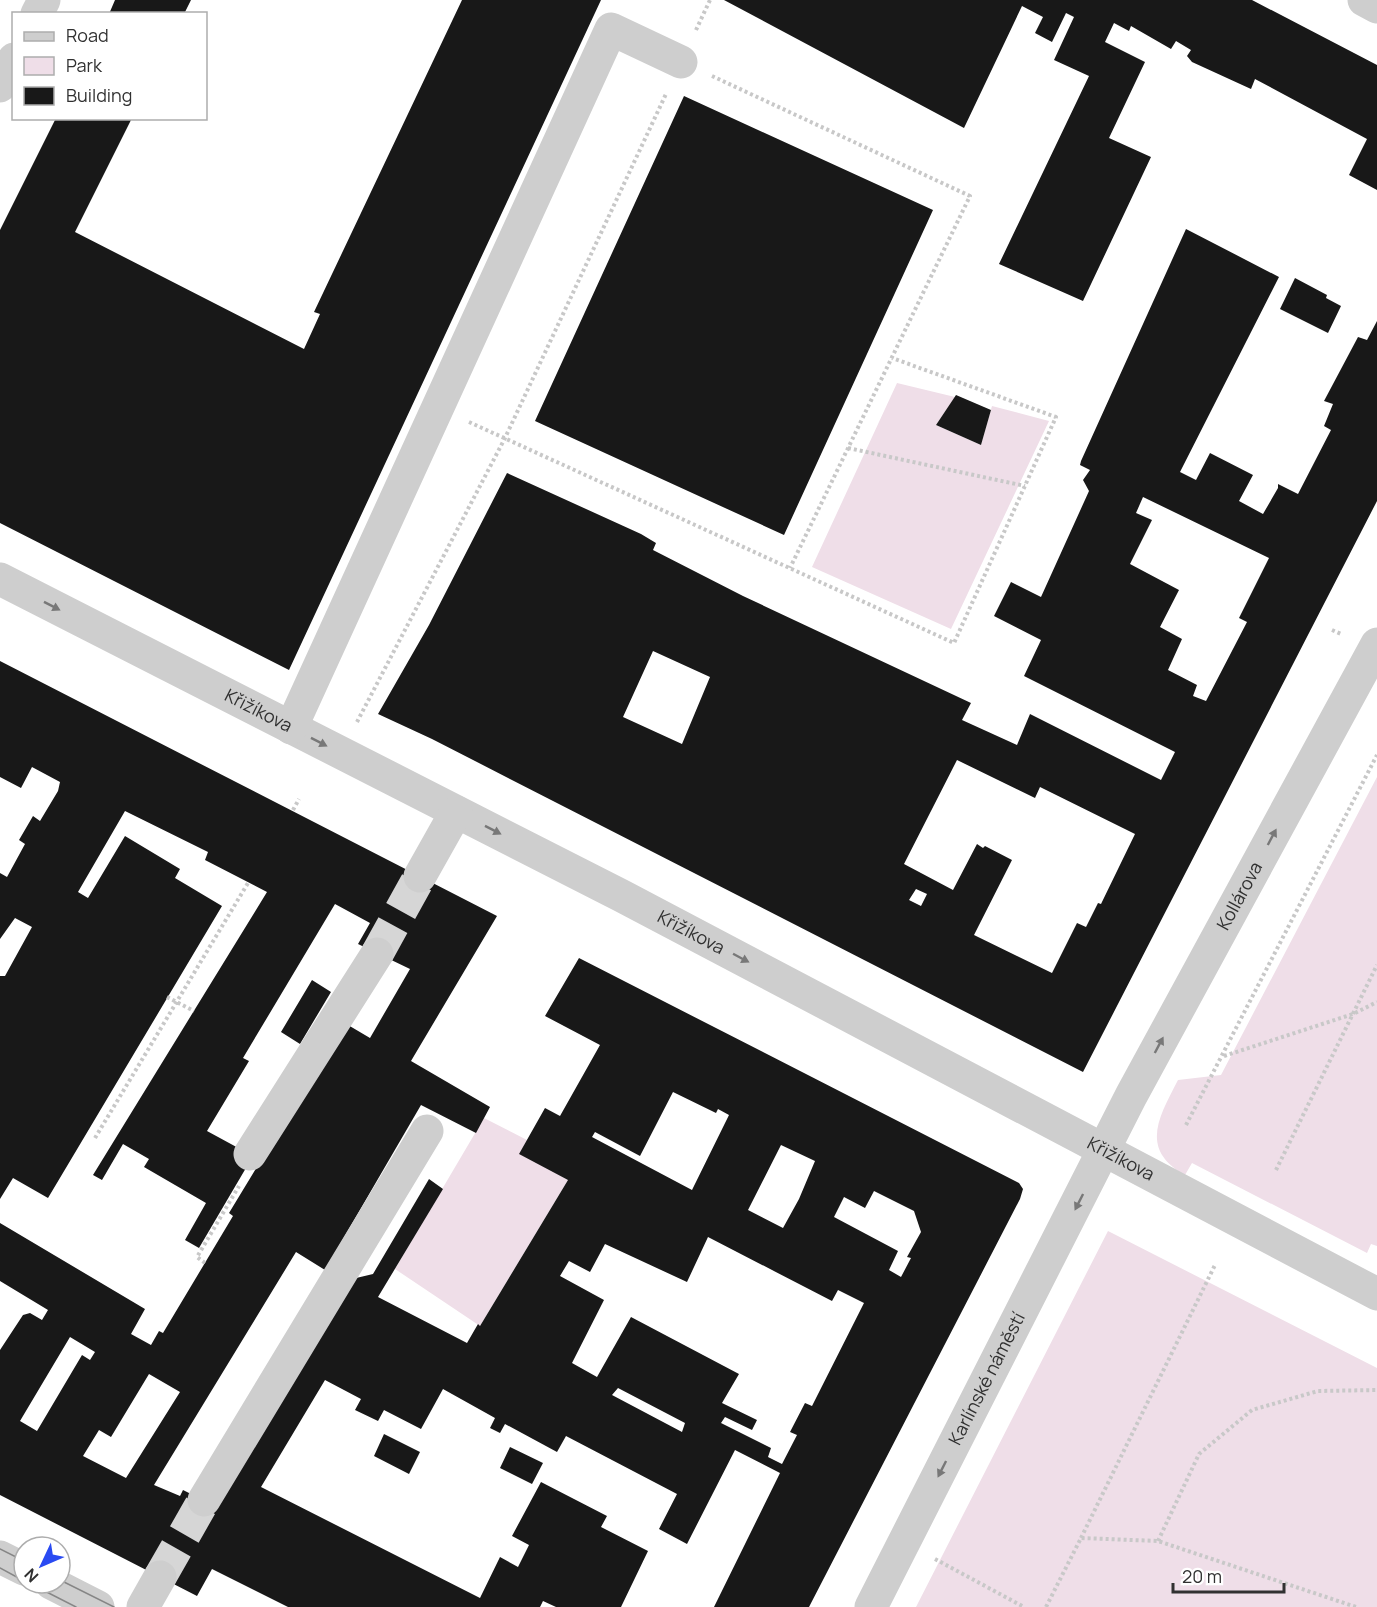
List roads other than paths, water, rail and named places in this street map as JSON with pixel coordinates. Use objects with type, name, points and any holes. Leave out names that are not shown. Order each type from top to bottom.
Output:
[{"type":"street","points":[[1364,0],[1377,7]]},
{"type":"street","points":[[291,728],[611,29],[681,62]]},
{"type":"street","points":[[0,86],[12,63]]},
{"type":"street","name":"Křižíkova","points":[[0,579],[622,896],[1377,1294]]},
{"type":"street","name":"Kollárova","points":[[1105,1149],[1377,644]]},
{"type":"street","points":[[420,876],[456,812]]},
{"type":"street","points":[[254,1147],[377,954]]},
{"type":"street","points":[[204,1500],[427,1131]]},
{"type":"street","name":"Karlínské náměstí","points":[[871,1607],[1105,1149]]},
{"type":"street","points":[[143,1607],[160,1577]]},
{"type":"street","points":[[72,1594],[98,1607]]},
{"type":"tunnel","points":[[377,954],[420,876]]},
{"type":"tunnel","points":[[160,1577],[204,1500]]},
{"type":"tram line","points":[[0,1549],[12,1555]]},
{"type":"tram line","points":[[0,1568],[12,1574]]},
{"type":"tram line","points":[[72,1586],[114,1607]]},
{"type":"tram line","points":[[52,1595],[76,1607]]}]
